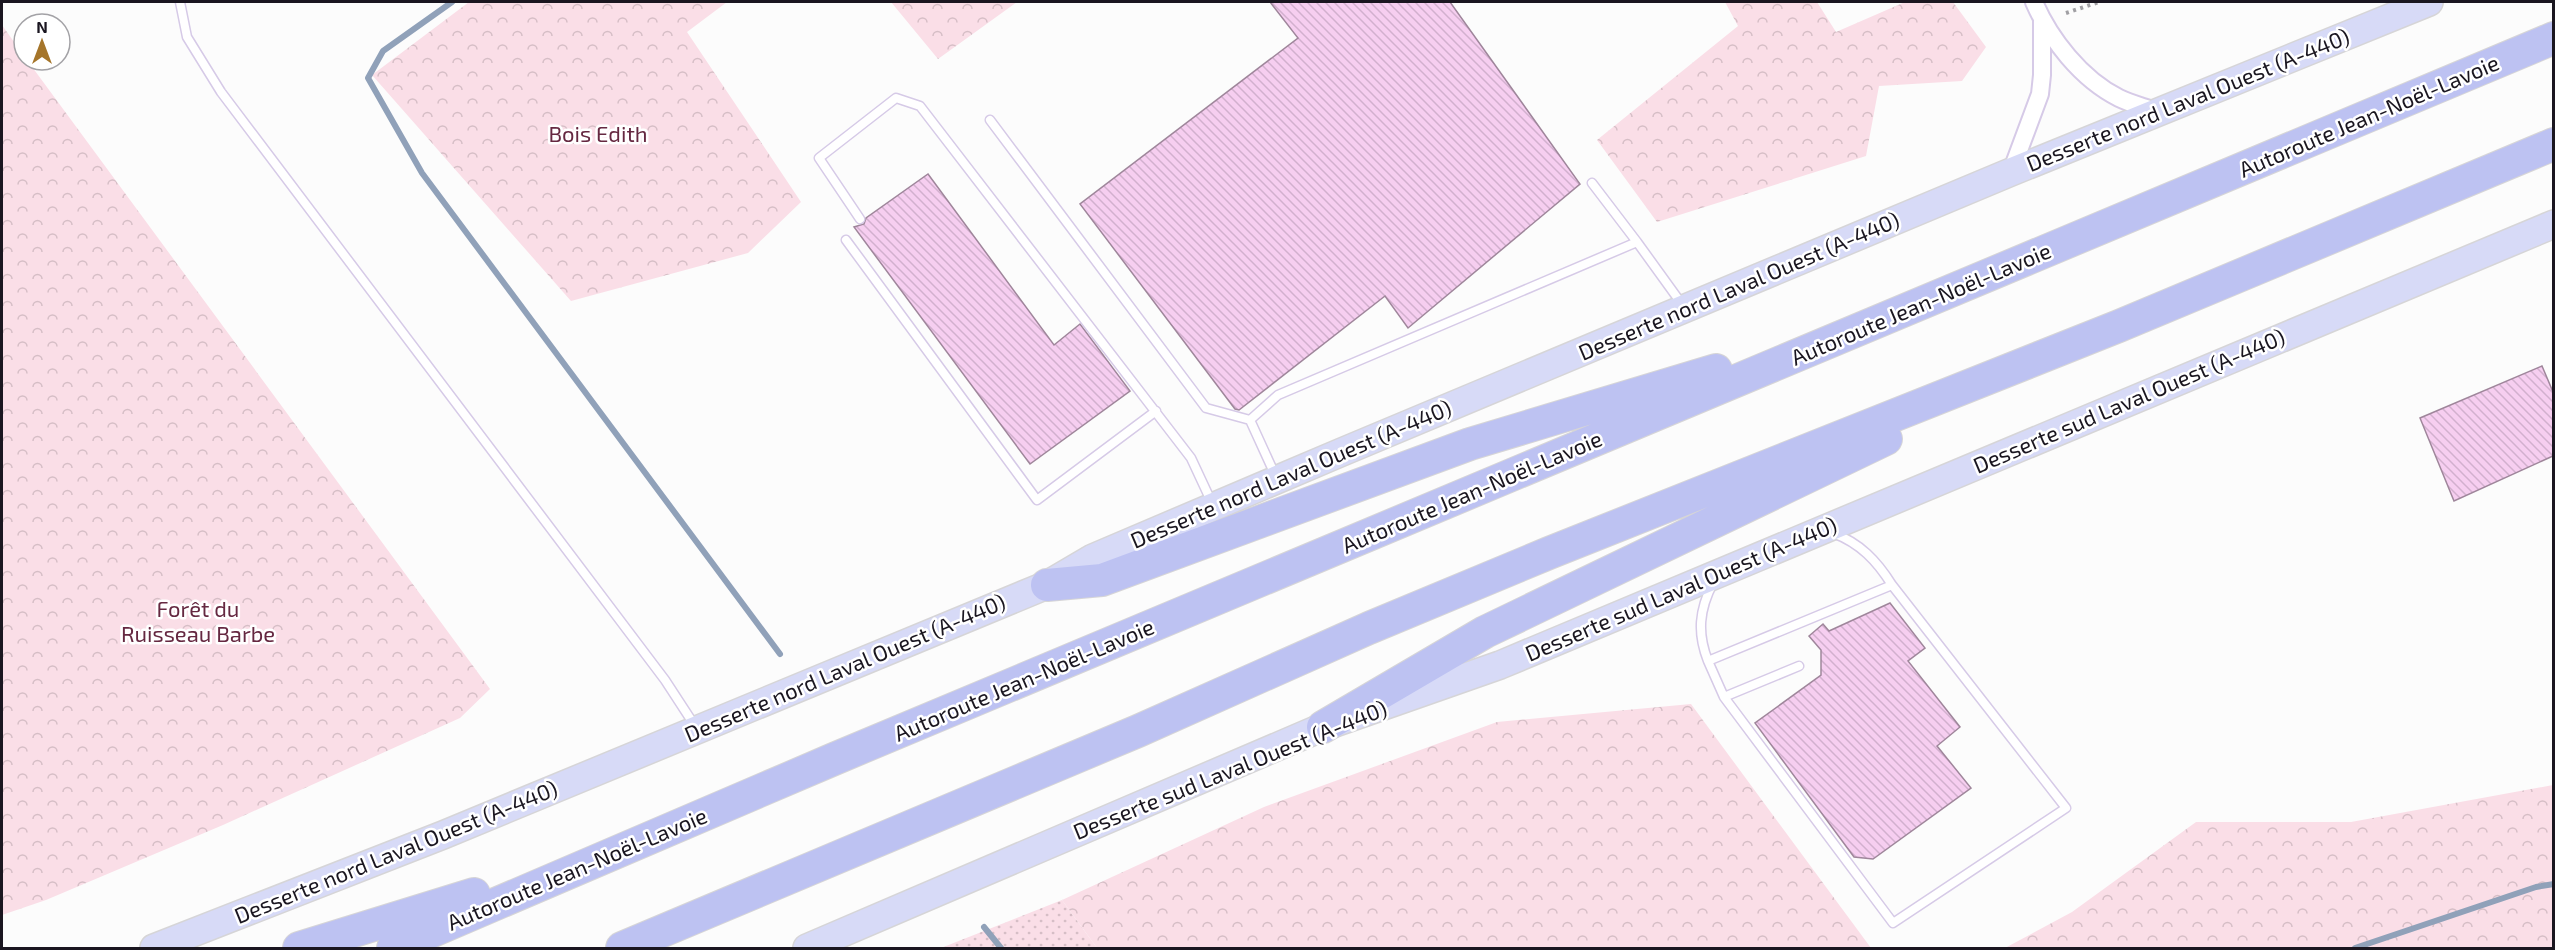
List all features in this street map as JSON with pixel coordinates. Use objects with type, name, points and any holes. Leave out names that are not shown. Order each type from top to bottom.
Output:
[{"type":"highway","name":"Autoroute Jean-Noël-Lavoie","points":[[393,948],[627,847],[2553,38]]},
{"type":"highway","points":[[622,948],[1138,731],[1369,628],[1538,557],[2119,326],[2553,144]]},
{"type":"highway","points":[[1047,585],[1102,580],[1470,444],[1878,321]]},
{"type":"highway","points":[[1323,727],[1485,632],[2119,326]]},
{"type":"highway","points":[[299,948],[627,847]]},
{"type":"main road","name":"Desserte nord Laval Ouest (A-440)","points":[[154,948],[443,835],[1047,585],[1093,558],[1277,480],[2011,172],[2429,2]]},
{"type":"main road","name":"Desserte sud Laval Ouest (A-440)","points":[[807,948],[1323,727],[1500,665],[2553,224]]},
{"type":"street","points":[[2034,2],[2042,21],[2076,65],[2118,98],[2158,112]]},
{"type":"street","points":[[2011,172],[2040,94],[2042,21]]},
{"type":"lane","points":[[180,2],[187,36],[195,53],[221,92],[658,671],[697,729]]},
{"type":"lane","points":[[860,219],[819,158],[896,98],[920,106],[1191,458],[1205,484],[1213,507]]},
{"type":"lane","points":[[990,120],[1206,408],[1250,420]]},
{"type":"lane","points":[[1592,183],[1685,309]]},
{"type":"lane","points":[[846,240],[1037,500],[1156,411]]},
{"type":"lane","points":[[1250,420],[1278,395],[1637,242]]},
{"type":"lane","points":[[1250,420],[1277,480]]},
{"type":"lane","points":[[1717,574],[1706,595],[1700,624],[1702,642],[1708,661],[1724,697],[1893,923],[2066,808],[1868,553],[1850,541],[1824,530]]},
{"type":"lane","points":[[1708,661],[1893,585]]},
{"type":"lane","points":[[1724,697],[1799,666]]},
{"type":"path","points":[[2066,13],[2099,2]]},
{"type":"green space","name":"Bois Edith","points":[[469,2],[727,2],[687,32],[801,202],[748,253],[571,301],[372,75]]},
{"type":"green space","points":[[891,2],[1017,2],[938,59]]},
{"type":"green space","points":[[1725,2],[1817,2],[1836,32],[1905,2],[1953,2],[1986,47],[1962,81],[1879,86],[1866,156],[1657,222],[1597,140],[1738,26]]},
{"type":"green space","name":"Forêt du Ruisseau Barbe","points":[[2,25],[12,39],[12,72],[36,72],[490,689],[460,718],[223,825],[46,900],[2,915]]},
{"type":"green space","points":[[1691,704],[1871,948],[1097,948],[1062,900],[1264,807],[1497,722]]},
{"type":"green space","points":[[2553,785],[2553,948],[2005,948],[2072,912],[2196,822],[2351,822]]},
{"type":"green space","points":[[1062,900],[1097,948],[941,948]]},
{"type":"building","points":[[1270,2],[1450,2],[1580,184],[1408,328],[1385,296],[1239,410],[1235,409],[1080,204],[1298,38]]},
{"type":"building","points":[[928,174],[1054,345],[1080,324],[1130,391],[1030,464],[854,227],[864,224],[866,218]]},
{"type":"building","points":[[2542,366],[2553,392],[2553,456],[2454,501],[2420,418]]},
{"type":"building","points":[[1890,603],[1925,648],[1908,661],[1960,727],[1937,746],[1971,788],[1873,859],[1854,857],[1755,723],[1821,675],[1821,650],[1809,636],[1823,624],[1829,631]]},
{"type":"waterway","points":[[452,2],[383,51],[368,78],[422,173],[780,654]]},
{"type":"waterway","points":[[2355,948],[2536,887],[2554,884]]},
{"type":"waterway","points":[[984,927],[1001,948]]}]
